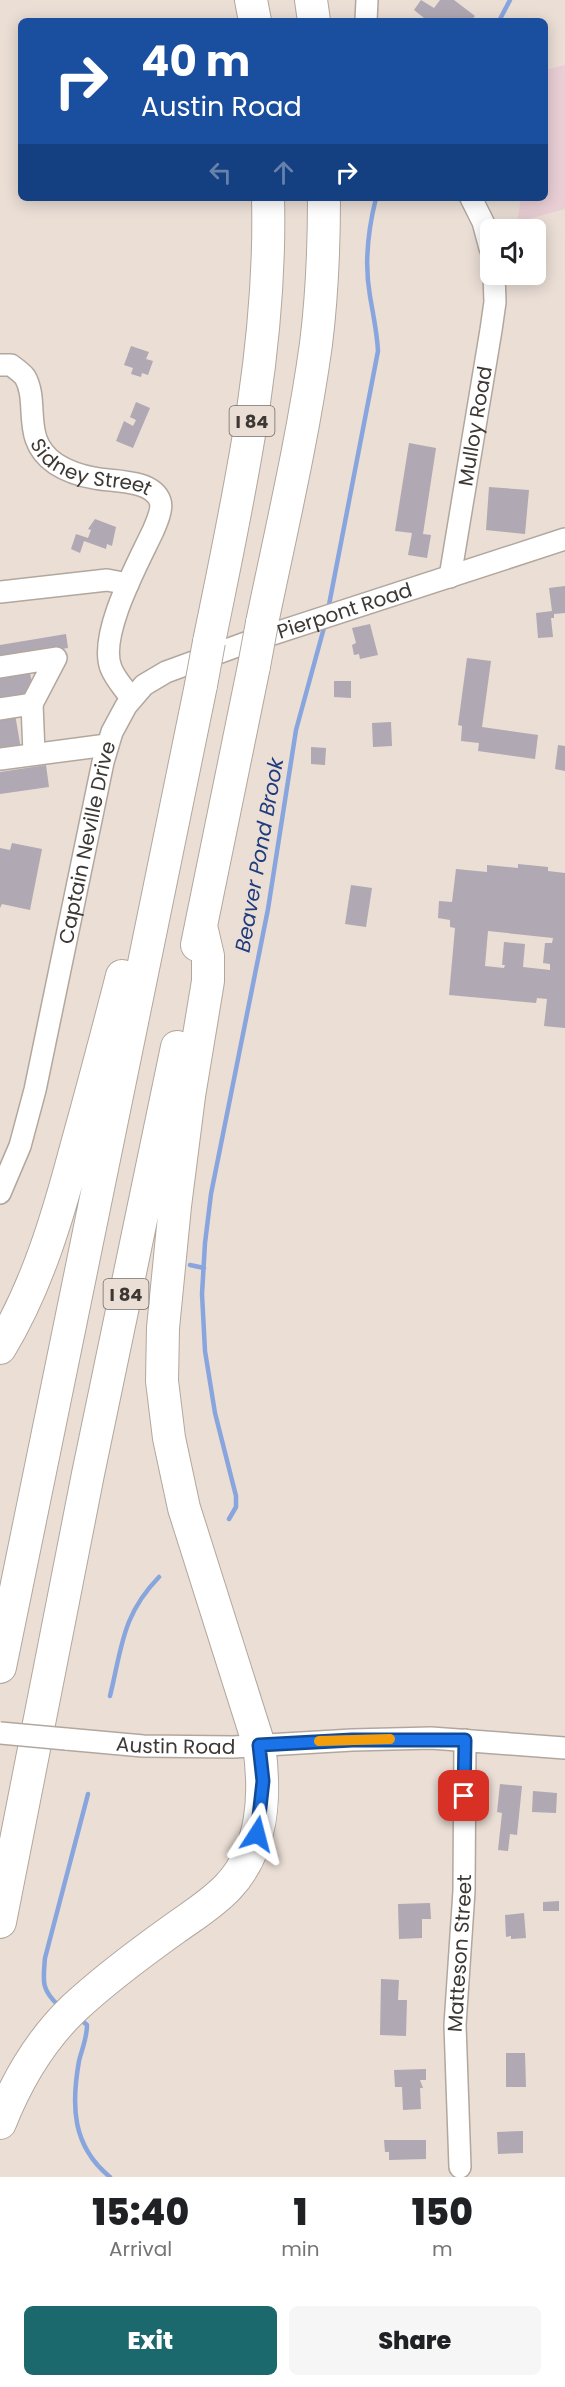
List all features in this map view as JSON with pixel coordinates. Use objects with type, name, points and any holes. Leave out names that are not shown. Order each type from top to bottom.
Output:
[{"type":"highway","points":[[251,0],[254,18]]},
{"type":"highway","points":[[310,0],[313,18]]},
{"type":"highway","name":"I 84","points":[[0,1667],[244,468],[255,397],[266,282],[268,201]]},
{"type":"highway","name":"I 84","points":[[0,1922],[88,1474],[311,378],[320,302],[324,201]]},
{"type":"highway","points":[[0,1348],[27,1296],[53,1226],[126,962],[135,944],[153,920]]},
{"type":"highway","points":[[0,2123],[20,2079],[52,2031],[73,2009],[107,1980],[214,1900],[239,1874],[253,1848],[261,1817],[263,1781],[259,1745],[184,1508],[169,1438],[162,1381],[163,1328],[177,1194],[189,1096],[208,981],[208,956],[201,926]]},
{"type":"street","points":[[366,18],[367,0]]},
{"type":"street","points":[[472,201],[482,219]]},
{"type":"street","name":"Mulloy Road","points":[[450,577],[491,330],[495,302],[494,285]]},
{"type":"street","name":"Sidney Street","points":[[0,365],[11,365],[24,376],[29,394],[33,433],[54,463],[94,478],[143,487],[155,492],[161,506],[155,526],[128,584]]},
{"type":"street","name":"Pierpont Road","points":[[131,698],[144,685],[166,672],[337,613],[565,539]]},
{"type":"street","points":[[0,592],[107,580],[128,584],[112,627],[108,656],[111,670],[131,698]]},
{"type":"street","points":[[0,667],[56,658],[32,704],[34,753]]},
{"type":"street","name":"Captain Neville Drive","points":[[0,1194],[20,1146],[35,1090],[107,745],[117,720],[131,698]]},
{"type":"street","points":[[0,709],[32,704]]},
{"type":"street","points":[[0,759],[107,745]]},
{"type":"street","name":"Austin Road","points":[[0,1733],[142,1746],[259,1745],[352,1740],[465,1740],[565,1748]]},
{"type":"street","name":"Matteson Street","points":[[460,2167],[455,2025],[464,1891],[465,1740]]},
{"type":"shaded area","points":[[565,65],[565,209],[528,219],[518,219],[520,201],[548,201],[548,69]]},
{"type":"building","points":[[421,0],[434,8],[440,0],[454,0],[475,16],[473,18],[424,18],[414,10]]},
{"type":"building","points":[[131,346],[149,352],[146,359],[153,361],[148,375],[142,373],[141,377],[131,374],[133,368],[124,365]]},
{"type":"building","points":[[136,402],[150,408],[133,448],[116,441],[124,421],[133,426],[136,420],[130,417]]},
{"type":"building","points":[[409,443],[436,448],[423,534],[431,535],[427,558],[408,555],[412,533],[395,531]]},
{"type":"building","points":[[489,487],[529,490],[525,534],[486,530]]},
{"type":"building","points":[[95,519],[116,527],[112,546],[107,544],[106,549],[84,541],[80,553],[71,549],[76,534],[88,538],[91,530],[88,529]]},
{"type":"building","points":[[565,586],[565,613],[554,614],[554,618],[551,618],[553,637],[538,638],[536,613],[552,611],[549,588]]},
{"type":"building","points":[[370,624],[378,655],[360,659],[359,654],[354,655],[352,645],[356,643],[352,628]]},
{"type":"building","points":[[66,634],[68,648],[0,659],[0,645]]},
{"type":"building","points":[[467,658],[491,661],[482,727],[538,735],[535,759],[478,751],[479,743],[461,741],[462,726],[458,725]]},
{"type":"building","points":[[30,673],[34,693],[0,699],[0,678]]},
{"type":"building","points":[[334,681],[351,681],[351,698],[334,697]]},
{"type":"building","points":[[15,714],[21,749],[0,752],[0,716]]},
{"type":"building","points":[[391,722],[392,746],[373,747],[372,723]]},
{"type":"building","points":[[558,745],[565,746],[565,771],[555,769]]},
{"type":"building","points":[[311,747],[326,748],[325,765],[311,764]]},
{"type":"building","points":[[46,765],[49,787],[0,794],[0,772]]},
{"type":"building","points":[[12,843],[42,849],[30,910],[2,904],[0,908],[0,848],[10,850]]},
{"type":"building","points":[[518,864],[548,867],[548,871],[565,873],[565,1028],[544,1026],[547,999],[537,998],[536,1003],[449,995],[455,928],[450,927],[450,920],[438,918],[439,901],[452,902],[456,869],[487,872],[487,865],[518,868]],"holes":[[[488,931],[553,938],[552,943],[545,943],[543,963],[550,964],[550,970],[523,967],[525,944],[504,942],[502,965],[505,965],[504,968],[485,966]]]},
{"type":"building","points":[[351,885],[372,888],[366,927],[345,924]]},
{"type":"building","points":[[500,1784],[522,1786],[517,1835],[510,1834],[508,1851],[498,1850],[502,1813],[497,1812]]},
{"type":"building","points":[[533,1791],[557,1793],[556,1813],[532,1812]]},
{"type":"building","points":[[559,1901],[559,1911],[543,1911],[543,1902]]},
{"type":"building","points":[[430,1903],[431,1919],[422,1919],[422,1938],[399,1939],[398,1904]]},
{"type":"building","points":[[524,1913],[526,1938],[506,1937],[505,1915]]},
{"type":"building","points":[[381,1979],[399,1980],[398,2000],[407,2000],[406,2036],[380,2035]]},
{"type":"building","points":[[506,2053],[525,2053],[526,2087],[506,2087]]},
{"type":"building","points":[[426,2069],[426,2080],[420,2080],[423,2088],[420,2088],[421,2109],[403,2110],[402,2087],[395,2087],[394,2070]]},
{"type":"building","points":[[523,2131],[523,2153],[498,2154],[497,2132]]},
{"type":"building","points":[[384,2140],[426,2140],[426,2159],[389,2160],[389,2152],[385,2152]]},
{"type":"waterway","name":"Beaver Pond Brook","points":[[501,18],[510,0]]},
{"type":"waterway","name":"Beaver Pond Brook","points":[[328,610],[378,351],[367,271],[369,234],[375,201]]},
{"type":"waterway","name":"Beaver Pond Brook","points":[[229,1519],[236,1507],[236,1496],[215,1413],[205,1351],[202,1294],[205,1243],[211,1194],[268,909],[296,730],[325,624]]},
{"type":"waterway","points":[[190,1265],[204,1268]]},
{"type":"waterway","name":"Beaver Pond Brook","points":[[110,1696],[130,1618],[159,1577]]},
{"type":"waterway","name":"Beaver Pond Brook","points":[[61,2005],[52,1999],[44,1984],[45,1958],[88,1794]]},
{"type":"waterway","name":"Beaver Pond Brook","points":[[80,2019],[87,2025],[76,2078],[77,2124],[88,2152],[97,2165],[110,2177]]},
{"type":"slow traffic","points":[[319,1741],[390,1739]]},
{"type":"route","points":[[257,1834],[263,1798],[259,1745],[413,1738],[465,1740],[464,1796]]}]
